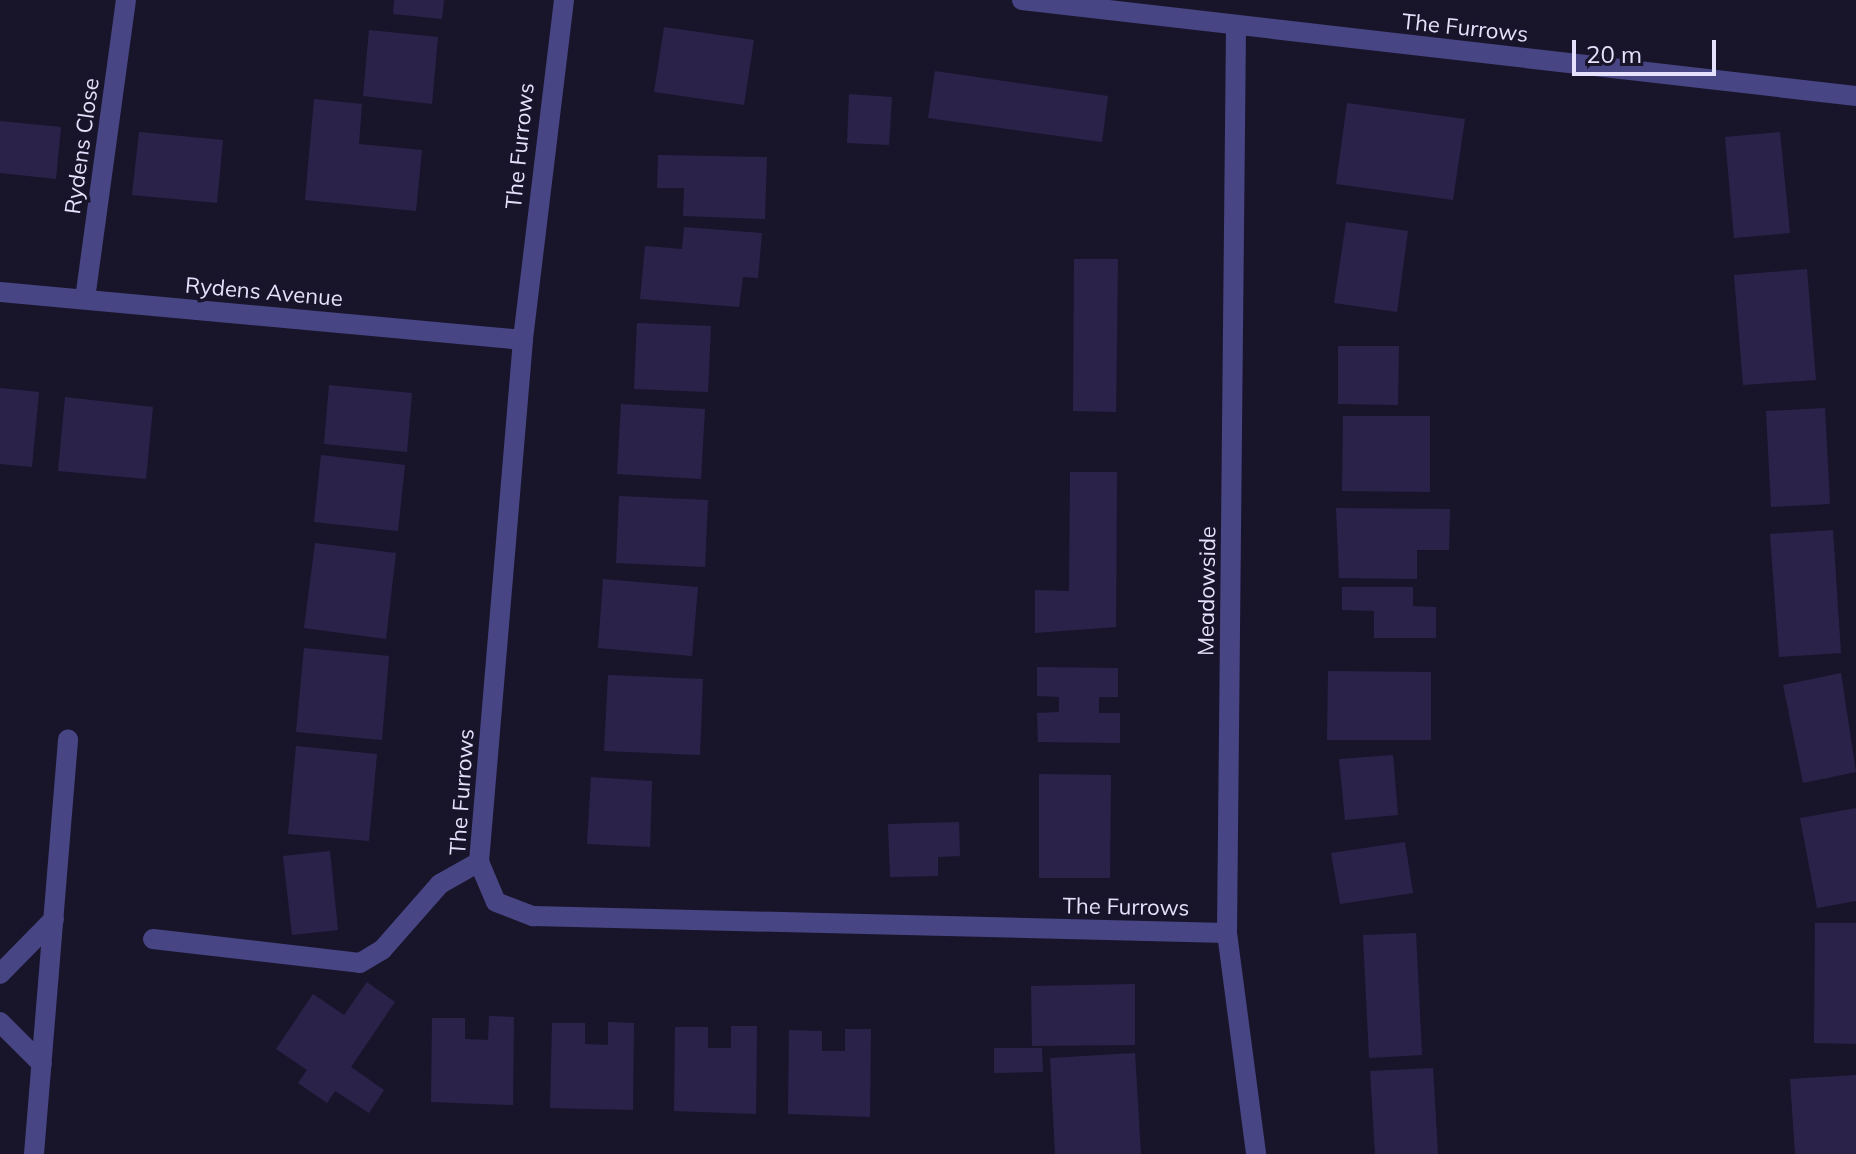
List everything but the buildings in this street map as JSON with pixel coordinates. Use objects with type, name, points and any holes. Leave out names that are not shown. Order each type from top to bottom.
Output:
[{"type":"street","name":"Rydens Close","points":[[85,299],[126,0]]},
{"type":"street","name":"The Furrows","points":[[564,0],[523,340],[479,862],[496,902],[533,916],[1227,933]]},
{"type":"street","name":"The Furrows","points":[[1022,0],[1856,96]]},
{"type":"street","name":"Meadowside","points":[[1236,27],[1227,933],[1256,1154]]},
{"type":"street","name":"Rydens Avenue","points":[[0,292],[523,340]]},
{"type":"street","points":[[34,1154],[68,739]]},
{"type":"street","points":[[153,939],[360,963],[382,950],[440,884],[479,862]]},
{"type":"street","points":[[0,974],[54,919]]},
{"type":"street","points":[[0,1022],[42,1064]]}]
